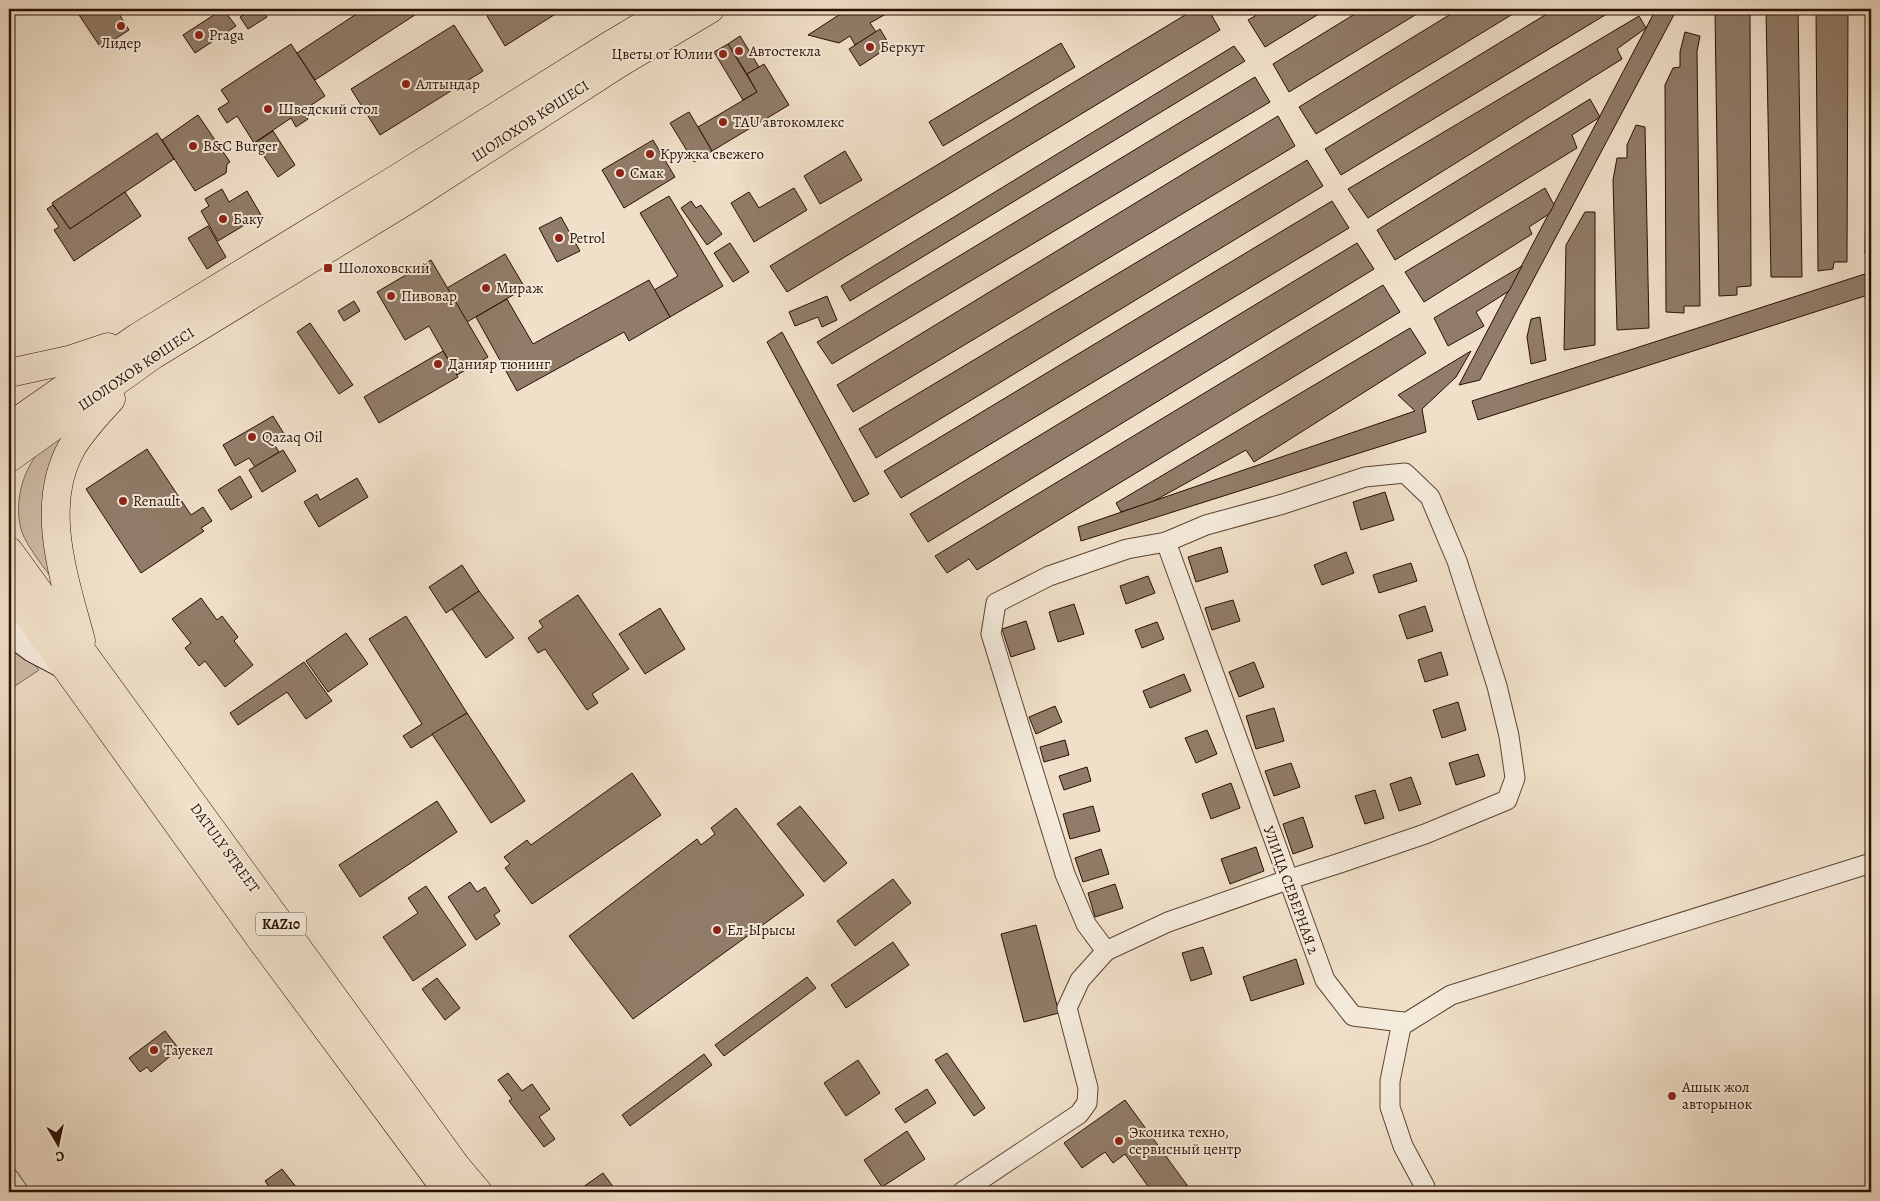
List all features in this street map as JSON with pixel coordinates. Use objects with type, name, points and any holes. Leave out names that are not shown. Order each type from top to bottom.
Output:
[{"type":"highway","name":"ШОЛОХОВ КӨШЕСІ","points":[[9,458],[145,346],[288,245],[671,9]]},
{"type":"highway","name":"ШОЛОХОВ КӨШЕСІ","points":[[145,346],[266,286],[350,235],[618,64],[710,9]]},
{"type":"highway","points":[[9,373],[145,346]]},
{"type":"highway","points":[[9,427],[145,346]]},
{"type":"highway","points":[[75,660],[66,581],[57,540],[55,510],[57,492],[63,467],[72,447],[145,346]]},
{"type":"highway","name":"DATULY STREET","points":[[9,551],[75,660],[250,926],[448,1192]]},
{"type":"highway","name":"DATULY STREET","points":[[9,588],[75,660],[149,746],[307,959],[456,1166],[478,1192]]},
{"type":"main road","points":[[9,631],[33,649],[75,660]]},
{"type":"street","points":[[962,1192],[1079,1114],[1087,1103],[1088,1088],[1067,1008],[1080,980],[1106,951],[1168,922],[1425,834],[1507,800],[1515,778],[1509,736],[1497,686],[1457,561],[1430,497],[1405,473],[1365,477],[1283,504],[1206,525],[1166,542],[1127,549],[1049,576],[996,603],[991,634],[1065,874],[1086,924],[1106,951]]},
{"type":"street","name":"УЛИЦА СЕВЕРНАЯ 2","points":[[1166,542],[1287,880],[1325,980],[1353,1016],[1402,1022]]},
{"type":"street","points":[[1424,1192],[1425,1187],[1403,1146],[1390,1108],[1390,1081],[1402,1022],[1406,1023],[1451,995],[1871,862]]},
{"type":"shaded area","points":[[77,429],[61,591],[24,537],[20,526],[19,501],[25,476],[38,454],[46,445]]},
{"type":"shaded area","points":[[9,641],[26,654],[39,670],[9,690]]},
{"type":"building","points":[[75,9],[116,9],[129,30],[101,48]]},
{"type":"building","points":[[223,9],[236,26],[195,53],[183,35]]},
{"type":"building","points":[[253,9],[262,9],[267,17],[248,29],[240,17]]},
{"type":"building","points":[[364,9],[424,9],[315,80],[297,53]]},
{"type":"building","points":[[498,9],[554,9],[557,13],[505,46],[487,16]]},
{"type":"building","points":[[848,9],[893,10],[870,23],[876,32],[855,45],[850,36],[839,43],[808,35]]},
{"type":"building","points":[[1195,9],[1208,9],[1220,30],[787,292],[770,266]]},
{"type":"building","points":[[1267,9],[1327,9],[1265,47],[1248,20]]},
{"type":"building","points":[[1363,9],[1425,9],[1289,92],[1273,64]]},
{"type":"building","points":[[1459,9],[1521,9],[1316,134],[1299,107]]},
{"type":"building","points":[[1555,9],[1615,9],[1341,175],[1325,149]]},
{"type":"building","points":[[1656,9],[1677,9],[1480,380],[1459,385]]},
{"type":"building","points":[[1715,9],[1750,9],[1751,286],[1737,287],[1737,295],[1719,296]]},
{"type":"building","points":[[1766,9],[1798,9],[1802,277],[1771,277]]},
{"type":"building","points":[[1816,9],[1848,9],[1847,262],[1834,262],[1833,269],[1818,271]]},
{"type":"building","points":[[1869,9],[1871,9],[1871,253],[1865,254]]},
{"type":"building","points":[[1639,16],[1646,28],[1617,49],[1622,59],[1368,218],[1348,189]]},
{"type":"building","points":[[454,25],[483,71],[380,135],[351,89]]},
{"type":"building","name":"Беркут","points":[[880,29],[890,46],[860,66],[849,49]]},
{"type":"building","points":[[1685,32],[1700,36],[1697,51],[1700,306],[1684,306],[1684,313],[1666,312],[1665,85],[1673,68],[1680,67],[1680,52]]},
{"type":"building","points":[[740,36],[759,67],[747,74],[728,44]]},
{"type":"building","points":[[1061,43],[1075,67],[943,146],[929,122]]},
{"type":"building","points":[[291,44],[325,96],[302,111],[308,119],[296,127],[291,118],[254,143],[237,116],[227,123],[218,109],[229,102],[221,90]]},
{"type":"building","points":[[728,44],[757,92],[743,100],[714,52]]},
{"type":"building","points":[[1234,46],[1245,61],[850,301],[841,286]]},
{"type":"building","points":[[764,64],[789,105],[712,151],[698,127],[757,92],[747,74]]},
{"type":"building","points":[[1255,77],[1270,102],[832,364],[817,342]]},
{"type":"building","points":[[1590,99],[1600,117],[1572,135],[1577,148],[1395,260],[1377,230]]},
{"type":"building","points":[[689,112],[712,151],[694,162],[670,123]]},
{"type":"building","points":[[198,115],[230,162],[227,164],[226,173],[195,191],[162,140]]},
{"type":"building","points":[[1278,116],[1295,146],[853,412],[837,385]]},
{"type":"building","points":[[1636,125],[1645,127],[1649,328],[1617,330],[1613,180],[1617,158],[1627,158],[1627,145]]},
{"type":"building","points":[[273,131],[295,165],[278,177],[255,143]]},
{"type":"building","points":[[157,133],[174,159],[70,229],[52,203]]},
{"type":"building","points":[[653,140],[675,177],[624,208],[602,170]]},
{"type":"building","points":[[845,151],[862,180],[820,204],[804,176]]},
{"type":"building","points":[[1307,160],[1323,186],[876,458],[859,429]]},
{"type":"building","points":[[794,188],[807,210],[754,242],[731,203],[749,192],[759,208]]},
{"type":"building","points":[[1545,188],[1554,205],[1549,214],[1529,227],[1532,234],[1424,302],[1405,272]]},
{"type":"building","points":[[222,189],[229,202],[247,191],[261,215],[218,241],[201,211],[209,206],[205,199]]},
{"type":"building","points":[[125,192],[141,216],[74,261],[54,230],[59,227],[47,209],[53,205],[70,229]]},
{"type":"building","points":[[669,196],[723,286],[670,317],[654,290],[678,276],[640,213]]},
{"type":"building","points":[[691,201],[696,208],[701,205],[722,234],[707,245],[681,208]]},
{"type":"building","points":[[1332,201],[1349,228],[901,498],[884,471]]},
{"type":"building","points":[[1585,212],[1595,212],[1595,345],[1564,350],[1566,245]]},
{"type":"building","points":[[561,217],[580,251],[557,262],[539,228]]},
{"type":"building","points":[[208,226],[226,257],[207,269],[188,238]]},
{"type":"building","points":[[730,243],[749,272],[733,282],[714,253]]},
{"type":"building","points":[[1357,243],[1374,269],[928,542],[910,514]]},
{"type":"building","name":"Мираж","points":[[505,254],[525,288],[467,322],[447,288]]},
{"type":"building","points":[[431,260],[488,357],[457,375],[429,326],[405,340],[377,292]]},
{"type":"building","points":[[1522,266],[1509,291],[1476,312],[1484,326],[1448,346],[1434,318]]},
{"type":"building","points":[[1871,272],[1871,294],[1478,420],[1472,401]]},
{"type":"building","points":[[649,280],[670,317],[629,341],[624,332],[517,391],[476,317],[507,299],[533,344]]},
{"type":"building","points":[[1383,285],[1400,312],[977,570],[969,559],[947,573],[935,556]]},
{"type":"building","points":[[827,296],[837,320],[822,327],[818,317],[795,326],[789,312]]},
{"type":"building","points":[[354,301],[360,311],[344,321],[338,311]]},
{"type":"building","points":[[1540,317],[1546,360],[1531,364],[1527,337],[1531,319]]},
{"type":"building","points":[[310,323],[353,385],[339,394],[297,332]]},
{"type":"building","points":[[1410,328],[1426,353],[1254,462],[1246,450],[1152,502],[1121,512],[1116,503]]},
{"type":"building","points":[[782,332],[869,494],[854,502],[767,342]]},
{"type":"building","points":[[443,351],[458,377],[379,423],[364,397]]},
{"type":"building","points":[[1471,351],[1456,377],[1422,409],[1426,432],[1081,541],[1078,527],[1415,411],[1398,395]]},
{"type":"building","points":[[273,416],[286,437],[274,444],[279,452],[255,467],[249,458],[235,466],[223,445]]},
{"type":"building","points":[[147,449],[191,515],[203,507],[212,521],[201,528],[204,531],[141,573],[86,489]]},
{"type":"building","points":[[283,450],[296,471],[262,492],[249,470]]},
{"type":"building","points":[[240,476],[252,497],[231,510],[218,490]]},
{"type":"building","points":[[357,478],[368,497],[319,527],[304,502],[317,494],[320,500]]},
{"type":"building","points":[[1385,492],[1394,520],[1361,530],[1353,502]]},
{"type":"building","points":[[1221,547],[1228,572],[1196,582],[1188,557]]},
{"type":"building","points":[[1346,552],[1354,573],[1322,585],[1314,565]]},
{"type":"building","points":[[1411,563],[1417,581],[1379,593],[1373,575]]},
{"type":"building","points":[[462,565],[479,591],[446,613],[429,587]]},
{"type":"building","points":[[1148,576],[1155,593],[1126,604],[1120,586]]},
{"type":"building","points":[[479,591],[514,638],[486,658],[452,609]]},
{"type":"building","points":[[578,595],[629,669],[592,694],[598,703],[587,710],[545,649],[538,653],[528,638],[543,627],[539,621]]},
{"type":"building","points":[[201,598],[217,620],[222,616],[238,637],[234,641],[253,665],[225,687],[205,661],[199,666],[185,648],[191,643],[172,619]]},
{"type":"building","points":[[1233,600],[1240,621],[1212,630],[1205,608]]},
{"type":"building","points":[[1074,604],[1084,634],[1058,642],[1049,612]]},
{"type":"building","points":[[1425,606],[1433,631],[1407,639],[1399,615]]},
{"type":"building","points":[[660,608],[685,649],[645,674],[619,634]]},
{"type":"building","points":[[406,616],[467,713],[411,748],[403,736],[422,724],[369,639]]},
{"type":"building","points":[[1026,621],[1035,649],[1011,657],[1002,629]]},
{"type":"building","points":[[1157,622],[1164,639],[1142,648],[1135,630]]},
{"type":"building","points":[[346,633],[368,664],[328,692],[306,661]]},
{"type":"building","points":[[1441,652],[1448,675],[1425,682],[1418,660]]},
{"type":"building","points":[[304,662],[332,701],[306,719],[287,692],[238,725],[230,713]]},
{"type":"building","points":[[1254,662],[1264,687],[1239,697],[1229,672]]},
{"type":"building","points":[[1184,674],[1191,691],[1150,708],[1143,691]]},
{"type":"building","points":[[1458,702],[1466,730],[1442,738],[1433,710]]},
{"type":"building","points":[[1055,706],[1062,722],[1036,734],[1029,717]]},
{"type":"building","points":[[1274,708],[1284,741],[1256,749],[1246,716]]},
{"type":"building","points":[[467,713],[525,801],[491,823],[432,734]]},
{"type":"building","points":[[1207,730],[1217,754],[1196,763],[1185,738]]},
{"type":"building","points":[[1065,740],[1069,755],[1044,762],[1040,747]]},
{"type":"building","points":[[1478,754],[1485,776],[1456,785],[1449,763]]},
{"type":"building","points":[[1291,763],[1300,787],[1274,796],[1265,771]]},
{"type":"building","points":[[1087,767],[1091,781],[1064,790],[1059,776]]},
{"type":"building","points":[[632,773],[661,815],[532,904],[505,868],[510,864],[504,857],[527,840],[531,845]]},
{"type":"building","points":[[1411,777],[1421,804],[1399,811],[1390,784]]},
{"type":"building","points":[[1231,783],[1240,808],[1211,819],[1202,794]]},
{"type":"building","points":[[1375,790],[1384,818],[1365,824],[1355,796]]},
{"type":"building","points":[[437,801],[457,832],[360,897],[339,865]]},
{"type":"building","points":[[800,806],[847,863],[824,882],[777,824]]},
{"type":"building","points":[[1093,806],[1100,831],[1070,839],[1063,814]]},
{"type":"building","points":[[736,808],[804,895],[633,1019],[569,936],[697,839],[701,845],[715,834],[711,828]]},
{"type":"building","points":[[1303,817],[1313,847],[1293,854],[1283,824]]},
{"type":"building","points":[[1256,847],[1264,871],[1230,884],[1221,859]]},
{"type":"building","points":[[1101,849],[1109,874],[1083,882],[1075,858]]},
{"type":"building","points":[[893,879],[911,903],[855,946],[837,921]]},
{"type":"building","points":[[470,882],[477,892],[485,887],[500,911],[494,915],[500,924],[476,940],[448,897]]},
{"type":"building","points":[[1115,884],[1123,908],[1095,917],[1088,893]]},
{"type":"building","points":[[426,886],[466,945],[413,981],[383,937],[418,913],[408,898]]},
{"type":"building","points":[[1036,925],[1059,1013],[1024,1022],[1001,934]]},
{"type":"building","points":[[893,942],[909,965],[846,1008],[831,985]]},
{"type":"building","points":[[1203,947],[1212,974],[1191,981],[1182,953]]},
{"type":"building","points":[[1296,959],[1304,984],[1251,1001],[1243,977]]},
{"type":"building","points":[[807,977],[816,988],[724,1056],[715,1045]]},
{"type":"building","points":[[437,978],[460,1008],[445,1020],[422,989]]},
{"type":"building","points":[[165,1031],[179,1049],[151,1072],[147,1067],[140,1072],[129,1058]]},
{"type":"building","points":[[947,1053],[985,1108],[974,1116],[935,1060]]},
{"type":"building","points":[[704,1054],[712,1065],[630,1126],[622,1115]]},
{"type":"building","points":[[858,1060],[880,1093],[846,1116],[824,1083]]},
{"type":"building","points":[[508,1073],[522,1091],[532,1084],[550,1109],[539,1117],[555,1139],[544,1147],[509,1101],[512,1099],[498,1080]]},
{"type":"building","points":[[927,1089],[936,1103],[905,1123],[895,1109]]},
{"type":"building","points":[[1125,1100],[1192,1192],[1152,1192],[1125,1154],[1113,1163],[1105,1152],[1082,1168],[1064,1143]]},
{"type":"building","points":[[907,1131],[925,1159],[882,1187],[864,1160]]},
{"type":"building","points":[[282,1169],[300,1192],[273,1192],[265,1181]]},
{"type":"building","points":[[603,1173],[617,1192],[576,1192]]},
{"type":"place","name":"Лидер","points":[[121,26]]},
{"type":"place","name":"Praga","points":[[199,35]]},
{"type":"place","name":"Беркут","points":[[870,47]]},
{"type":"place","name":"Автостекла","points":[[739,51]]},
{"type":"place","name":"Цветы от Юлии","points":[[723,54]]},
{"type":"place","name":"Алтындар","points":[[406,84]]},
{"type":"place","name":"Шведский стол","points":[[268,109]]},
{"type":"place","name":"TAU автокомлекс","points":[[723,122]]},
{"type":"place","name":"B&C Burger","points":[[193,146]]},
{"type":"place","name":"Кружка свежего","points":[[650,154]]},
{"type":"place","name":"Смак","points":[[620,173]]},
{"type":"place","name":"Баку","points":[[223,219]]},
{"type":"place","name":"Petrol","points":[[559,238]]},
{"type":"place","name":"Шолоховский","points":[[328,268]]},
{"type":"place","name":"Мираж","points":[[486,288]]},
{"type":"place","name":"Пивовар","points":[[391,296]]},
{"type":"place","name":"Данияр тюнинг","points":[[438,364]]},
{"type":"place","name":"Qazaq Oil","points":[[252,437]]},
{"type":"place","name":"Renault","points":[[123,501]]},
{"type":"place","name":"Ел-Ырысы","points":[[717,930]]},
{"type":"place","name":"Тауекел","points":[[154,1050]]},
{"type":"place","name":"Ашык жол авторынок","points":[[1672,1096]]},
{"type":"place","name":"Эконика техно, сервисный центр","points":[[1119,1141]]}]
